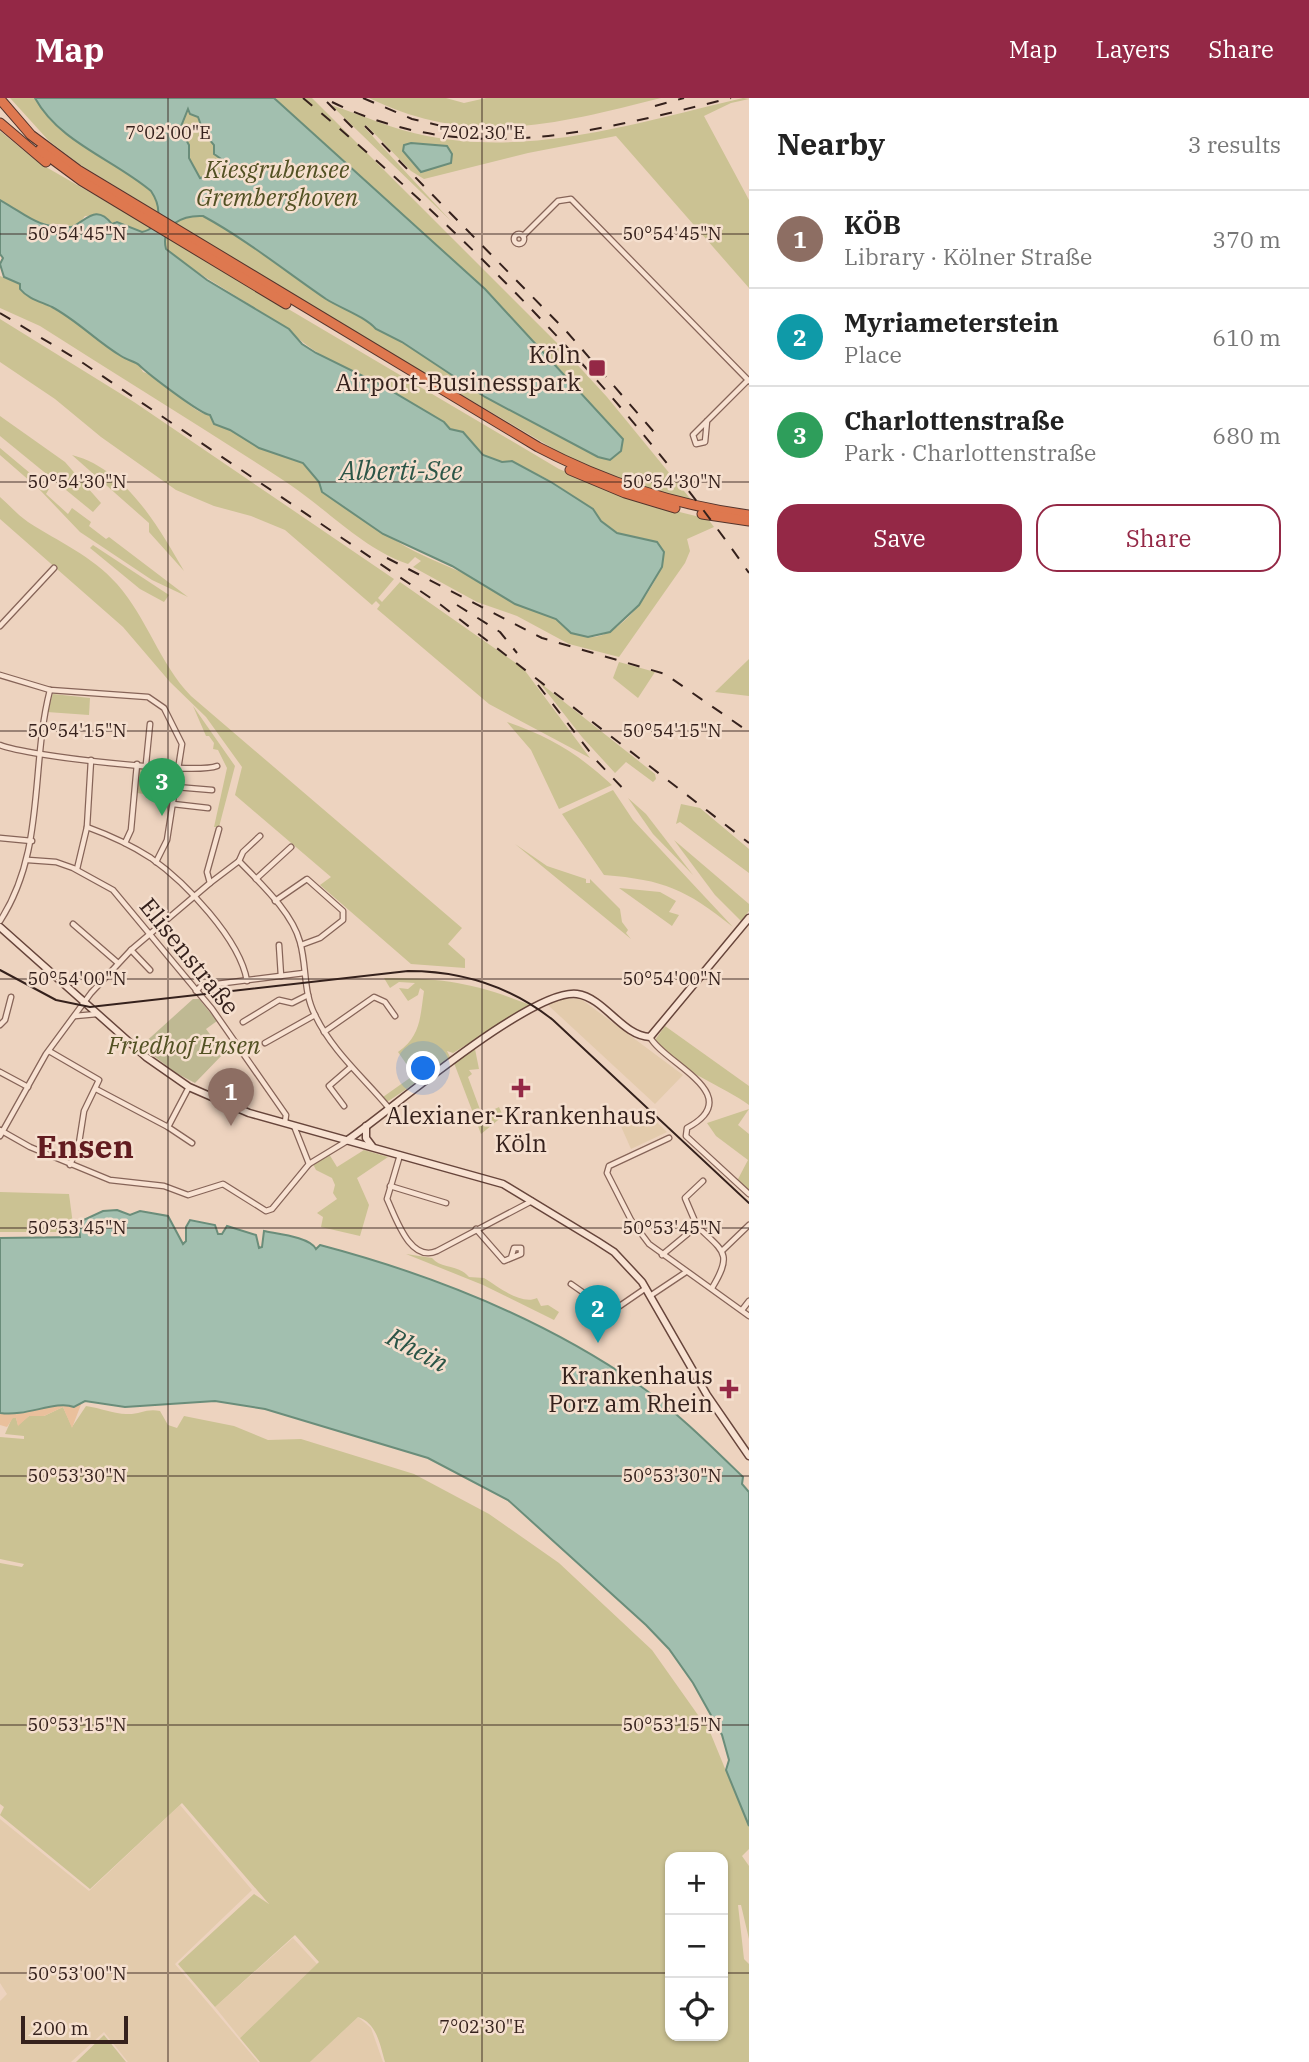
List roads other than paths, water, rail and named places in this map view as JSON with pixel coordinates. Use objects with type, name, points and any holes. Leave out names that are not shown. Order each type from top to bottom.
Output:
[{"type":"highway","points":[[6,98],[38,135],[85,178]]},
{"type":"highway","points":[[0,99],[31,135],[85,178]]},
{"type":"highway","points":[[0,109],[28,140],[149,218],[562,460],[643,492],[682,503],[749,515]]},
{"type":"highway","points":[[0,123],[37,156],[85,178]]},
{"type":"highway","points":[[175,233],[560,465],[640,498],[689,511],[749,521]]},
{"type":"main road","points":[[349,1139],[388,1107],[454,1060],[558,995],[576,994],[588,998],[637,1033],[652,1036],[749,918]]},
{"type":"main road","points":[[0,927],[165,1073],[189,1087],[249,1113],[503,1184],[614,1252],[646,1288],[702,1387],[749,1456]]},
{"type":"main road","points":[[366,1126],[366,1138],[372,1146]]},
{"type":"street","points":[[523,236],[558,201],[571,200],[748,380],[707,421],[693,435],[696,444],[705,442],[707,421]]},
{"type":"street","points":[[0,626],[54,568]]},
{"type":"street","points":[[0,675],[50,690],[155,699],[164,708],[182,744],[167,840],[156,862]]},
{"type":"street","points":[[0,921],[27,860],[32,841],[40,756],[50,690]]},
{"type":"street","points":[[146,764],[150,724]]},
{"type":"street","points":[[0,745],[40,756],[178,768],[216,766]]},
{"type":"street","points":[[78,869],[87,827],[91,760]]},
{"type":"street","points":[[125,843],[131,830],[137,764]]},
{"type":"street","points":[[176,787],[212,789]]},
{"type":"street","points":[[173,804],[208,808]]},
{"type":"street","points":[[87,827],[125,843],[156,862],[194,897],[236,949],[247,981]]},
{"type":"street","points":[[210,883],[207,872],[219,828]]},
{"type":"street","points":[[260,836],[243,852],[239,862],[210,883],[118,963],[84,1002],[48,1051],[1,1133],[101,1177],[163,1186],[188,1195],[223,1184],[267,1211],[272,1209],[309,1164],[349,1139]]},
{"type":"street","points":[[0,838],[32,841]]},
{"type":"street","points":[[256,879],[290,848]]},
{"type":"street","name":"Elisenstraße","points":[[27,860],[55,862],[78,869],[113,890],[196,991],[286,1114],[285,1122]]},
{"type":"street","points":[[239,862],[275,901],[295,928],[301,945],[308,995],[324,1032],[351,1067],[388,1107]]},
{"type":"street","points":[[275,901],[307,878],[341,909],[345,917],[328,934],[301,945]]},
{"type":"street","points":[[73,924],[118,963]]},
{"type":"street","points":[[279,945],[281,976]]},
{"type":"street","points":[[131,950],[150,970]]},
{"type":"street","points":[[196,991],[201,986],[304,974]]},
{"type":"street","points":[[243,1022],[279,1000],[292,1003],[308,995]]},
{"type":"street","points":[[0,1026],[5,1020],[11,997]]},
{"type":"street","points":[[324,1032],[374,997],[385,1002],[395,1016]]},
{"type":"street","points":[[74,1016],[86,1013],[99,1015]]},
{"type":"street","points":[[265,1043],[315,1015]]},
{"type":"street","points":[[652,1036],[656,1047],[706,1086],[709,1101],[706,1116],[684,1131],[688,1138],[749,1194]]},
{"type":"street","points":[[48,1051],[99,1080],[84,1111],[79,1143],[70,1165]]},
{"type":"street","points":[[344,1106],[328,1084],[351,1067]]},
{"type":"street","points":[[0,1072],[28,1087]]},
{"type":"street","points":[[168,1127],[189,1087]]},
{"type":"street","points":[[96,1089],[168,1127],[192,1143]]},
{"type":"street","points":[[294,1125],[309,1164]]},
{"type":"street","points":[[669,1138],[606,1169],[636,1229],[662,1255],[749,1316]]},
{"type":"street","points":[[400,1155],[387,1199],[400,1227],[418,1250],[434,1252],[532,1201]]},
{"type":"street","points":[[704,1181],[685,1198],[698,1226],[723,1250],[725,1263],[712,1288]]},
{"type":"street","points":[[390,1186],[446,1203]]},
{"type":"street","points":[[723,1250],[749,1225]]},
{"type":"street","points":[[662,1255],[698,1226]]},
{"type":"street","points":[[476,1229],[504,1261],[511,1258]]},
{"type":"street","points":[[650,1296],[686,1272]]},
{"type":"street","points":[[571,1284],[611,1312],[646,1288]]},
{"type":"street","points":[[742,1310],[749,1301]]},
{"type":"water","name":"Alberti-See","points":[[35,98],[274,98],[485,289],[623,439],[621,451],[610,460],[598,457],[485,397],[402,342],[326,299],[250,245],[203,216],[188,217],[175,223],[166,234],[166,249],[207,280],[289,329],[302,344],[316,353],[383,386],[444,422],[450,429],[463,432],[483,455],[502,462],[512,461],[551,482],[593,509],[601,521],[617,533],[657,542],[664,552],[662,567],[639,605],[610,632],[588,637],[571,633],[556,619],[515,604],[452,566],[383,534],[322,492],[319,482],[303,463],[259,448],[230,430],[214,424],[210,415],[185,401],[138,364],[112,350],[52,307],[27,295],[20,289],[20,284],[4,277],[0,264],[3,258],[0,254],[0,200],[50,226],[72,227],[96,214],[112,224],[117,222],[142,232],[154,226],[157,221],[157,203],[151,191],[72,138],[45,113]],"holes":[[[188,109],[190,114],[198,117],[204,133],[214,145],[214,154],[234,168],[233,171],[200,178],[189,158],[189,145],[180,129]]]},
{"type":"water","points":[[411,143],[447,146],[452,154],[451,163],[421,172],[403,151],[404,145]]},
{"type":"water","name":"Rhein","points":[[117,1210],[130,1215],[140,1211],[168,1216],[183,1244],[190,1220],[215,1225],[218,1234],[222,1234],[227,1226],[256,1235],[259,1248],[262,1247],[264,1231],[301,1239],[316,1249],[320,1245],[404,1270],[486,1301],[564,1339],[639,1385],[706,1441],[743,1477],[742,1484],[749,1492],[749,1826],[726,1770],[729,1760],[722,1735],[693,1683],[669,1649],[508,1500],[428,1458],[265,1409],[215,1401],[125,1407],[85,1401],[74,1407],[66,1405],[20,1413],[0,1413],[0,1238],[80,1237],[79,1222],[103,1211]]},
{"type":"tram line","points":[[0,970],[56,1000],[90,1007],[408,971],[447,974],[485,983],[520,998],[553,1020],[749,1203]]},
{"type":"railway","points":[[303,98],[426,205],[542,321],[650,443],[749,573]]},
{"type":"railway","points":[[363,98],[412,119],[458,130]]},
{"type":"railway","points":[[655,106],[684,98]]},
{"type":"railway","points":[[332,102],[382,122],[432,134],[481,139],[530,138],[580,132],[731,98]]},
{"type":"railway","points":[[327,102],[354,129]]},
{"type":"railway","points":[[365,126],[567,332],[660,439]]},
{"type":"railway","points":[[0,313],[83,363],[441,605],[749,843]]},
{"type":"railway","points":[[387,558],[542,638],[665,674],[749,732]]},
{"type":"railway","points":[[457,605],[500,632],[517,653]]},
{"type":"railway","points":[[538,685],[596,760],[629,795]]},
{"type":"place","name":"Köln Airport-Businesspark","points":[[597,368]]},
{"type":"place","name":"Charlottenstraße","points":[[162,816]]},
{"type":"place","name":"Alexianer-Krankenhaus Köln","points":[[521,1088]]},
{"type":"place","name":"KÖB","points":[[231,1126]]},
{"type":"place","name":"Myriameterstein","points":[[598,1343]]},
{"type":"place","name":"Krankenhaus Porz am Rhein","points":[[729,1389]]},
{"type":"district","name":"Ensen","points":[[85,1146]]},
{"type":"park label","name":"Kiesgrubensee Gremberghoven","points":[[277,183]]},
{"type":"park label","name":"Friedhof Ensen","points":[[184,1045]]}]
